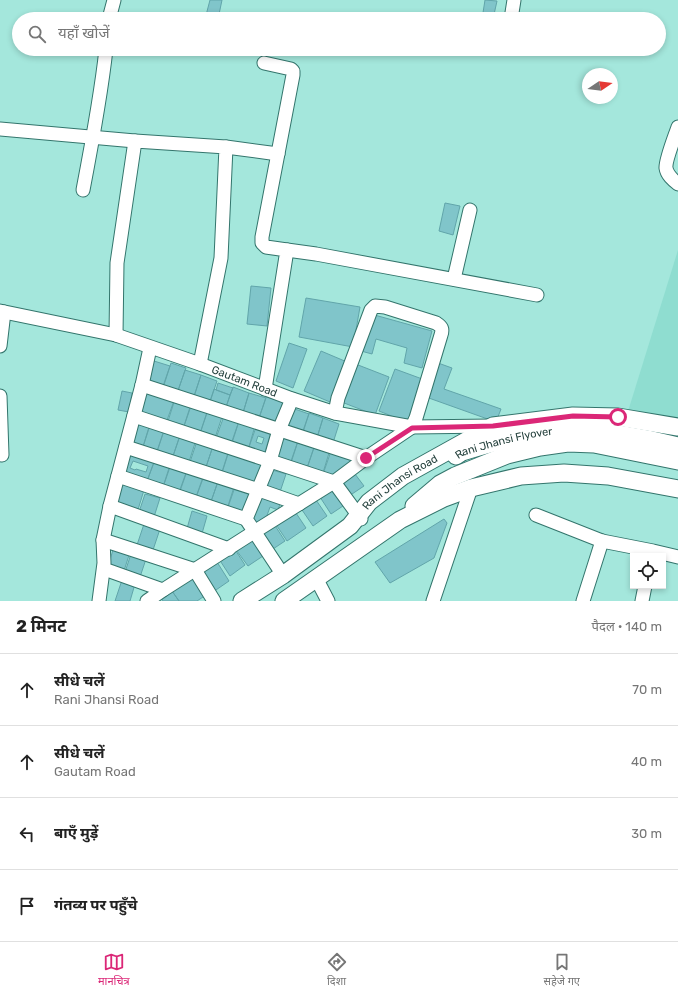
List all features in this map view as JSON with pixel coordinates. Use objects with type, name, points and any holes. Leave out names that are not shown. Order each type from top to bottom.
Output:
[{"type":"main road","name":"Rani Jhansi Road","points":[[242,601],[284,575],[356,520],[370,502],[403,476],[493,426],[573,416],[618,417],[678,427]]},
{"type":"main road","name":"Rani Jhansi Flyover","points":[[356,520],[371,513],[420,476],[462,452],[506,439],[536,433],[564,430],[678,461]]},
{"type":"main road","name":"Rani Jhansi Flyover","points":[[400,520],[440,484],[455,476],[507,455],[540,447],[595,438],[658,441],[678,446]]},
{"type":"main road","points":[[284,601],[400,520],[444,498],[472,488],[521,476],[564,473],[608,476],[678,489]]},
{"type":"street","points":[[111,12],[114,0]]},
{"type":"street","points":[[512,12],[514,0]]},
{"type":"street","points":[[83,190],[105,56]]},
{"type":"street","points":[[264,63],[291,69],[293,72],[262,237],[262,243],[266,247],[316,254],[537,295]]},
{"type":"street","points":[[678,127],[666,168],[668,174],[678,184]]},
{"type":"street","points":[[0,129],[226,147],[278,154]]},
{"type":"street","points":[[116,335],[117,263],[136,141]]},
{"type":"street","points":[[200,364],[221,258],[226,147]]},
{"type":"street","points":[[454,279],[470,210]]},
{"type":"street","points":[[265,389],[287,250]]},
{"type":"street","points":[[147,601],[334,482],[366,458],[412,428],[442,330],[441,326],[436,323],[384,307],[375,306],[371,310],[338,398],[335,412]]},
{"type":"street","points":[[0,346],[2,311]]},
{"type":"street","name":"Gautam Road","points":[[2,311],[116,335],[200,364],[292,399],[335,412],[412,428],[493,426]]},
{"type":"street","points":[[98,601],[104,569],[103,540],[110,506],[142,385],[150,348]]},
{"type":"street","points":[[142,385],[366,458]]},
{"type":"street","points":[[0,396],[2,455]]},
{"type":"street","points":[[246,519],[259,490],[270,461],[279,430],[292,399]]},
{"type":"street","points":[[134,416],[334,482],[356,520]]},
{"type":"street","points":[[126,447],[299,504]]},
{"type":"street","points":[[118,476],[246,519],[284,575]]},
{"type":"street","points":[[432,600],[472,488]]},
{"type":"street","points":[[110,506],[229,549]]},
{"type":"street","points":[[536,515],[602,541],[652,553]]},
{"type":"street","points":[[103,540],[195,570],[214,601]]},
{"type":"street","points":[[583,601],[602,541]]},
{"type":"street","points":[[666,555],[678,557]]},
{"type":"street","points":[[104,569],[163,590]]},
{"type":"street","points":[[316,578],[328,601]]},
{"type":"street","points":[[642,601],[644,589]]},
{"type":"shaded area","points":[[678,250],[678,417],[672,428],[625,421]]},
{"type":"building","points":[[210,0],[222,0],[219,12],[207,12]]},
{"type":"building","points":[[485,0],[497,1],[495,12],[483,12]]},
{"type":"building","points":[[445,203],[460,206],[453,235],[439,231]]},
{"type":"building","points":[[251,286],[271,288],[267,326],[247,324]]},
{"type":"building","points":[[306,298],[360,307],[353,347],[299,337]]},
{"type":"building","points":[[371,314],[432,331],[422,368],[404,363],[407,348],[376,339],[372,354],[361,351]]},
{"type":"building","points":[[289,343],[307,349],[293,388],[276,381]]},
{"type":"building","points":[[321,351],[347,362],[330,402],[304,391]]},
{"type":"building","points":[[154,361],[170,366],[162,389],[146,384]]},
{"type":"building","points":[[171,363],[186,368],[177,393],[163,388]]},
{"type":"building","points":[[353,363],[389,377],[375,415],[339,401]]},
{"type":"building","points":[[438,363],[452,368],[444,389],[501,409],[496,422],[426,397]]},
{"type":"building","points":[[395,369],[425,380],[409,423],[379,411]]},
{"type":"building","points":[[185,370],[201,375],[193,399],[177,394]]},
{"type":"building","points":[[201,375],[217,381],[209,405],[193,400]]},
{"type":"building","points":[[218,383],[233,388],[230,395],[216,390]]},
{"type":"building","points":[[233,387],[249,393],[242,416],[225,410]]},
{"type":"building","points":[[145,388],[175,398],[166,423],[137,413]]},
{"type":"building","points":[[214,389],[230,395],[225,410],[209,404]]},
{"type":"building","points":[[122,391],[132,393],[129,412],[118,410]]},
{"type":"building","points":[[249,393],[266,398],[258,421],[242,416]]},
{"type":"building","points":[[266,397],[283,402],[275,427],[258,421]]},
{"type":"building","points":[[175,399],[191,404],[184,426],[168,421]]},
{"type":"building","points":[[192,403],[208,409],[200,434],[183,429]]},
{"type":"building","points":[[292,408],[309,414],[301,436],[285,430]]},
{"type":"building","points":[[208,410],[223,414],[215,438],[200,433]]},
{"type":"building","points":[[309,413],[323,418],[316,441],[302,436]]},
{"type":"building","points":[[224,416],[239,421],[232,443],[216,438]]},
{"type":"building","points":[[323,418],[339,424],[332,446],[316,441]]},
{"type":"building","points":[[239,421],[255,426],[248,450],[231,444]]},
{"type":"building","points":[[137,422],[149,427],[142,450],[129,446]]},
{"type":"building","points":[[150,425],[164,430],[156,455],[142,450]]},
{"type":"building","points":[[256,427],[271,432],[264,455],[248,450]],"holes":[[[258,436],[264,438],[262,444],[256,442]]]},
{"type":"building","points":[[165,428],[181,433],[172,459],[156,454]]},
{"type":"building","points":[[180,435],[196,440],[188,465],[172,459]]},
{"type":"building","points":[[281,435],[298,441],[290,464],[273,459]]},
{"type":"building","points":[[197,441],[213,446],[205,470],[189,465]]},
{"type":"building","points":[[298,441],[314,447],[306,471],[290,466]]},
{"type":"building","points":[[314,448],[329,453],[322,476],[306,471]]},
{"type":"building","points":[[212,449],[228,454],[221,476],[205,470]]},
{"type":"building","points":[[128,451],[155,460],[147,481],[122,473]],"holes":[[[133,461],[148,466],[146,472],[130,468]]]},
{"type":"building","points":[[331,451],[360,461],[332,479],[322,477]]},
{"type":"building","points":[[228,453],[264,462],[256,487],[221,475]]},
{"type":"building","points":[[155,459],[170,465],[162,490],[146,484]]},
{"type":"building","points":[[170,467],[186,473],[178,495],[162,490]]},
{"type":"building","points":[[272,470],[286,474],[279,495],[265,490]]},
{"type":"building","points":[[187,471],[203,477],[195,500],[179,494]]},
{"type":"building","points":[[355,474],[364,486],[349,496],[341,484]]},
{"type":"building","points":[[204,476],[218,481],[210,505],[195,500]]},
{"type":"building","points":[[219,479],[235,484],[227,509],[210,504]]},
{"type":"building","points":[[119,482],[144,490],[137,513],[112,505]]},
{"type":"building","points":[[236,484],[254,490],[245,516],[227,510]]},
{"type":"building","points":[[333,484],[346,504],[331,514],[318,494]]},
{"type":"building","points":[[260,493],[281,501],[278,510],[270,507],[264,524],[251,523]]},
{"type":"building","points":[[145,494],[160,498],[153,520],[138,515]]},
{"type":"building","points":[[314,497],[327,516],[313,526],[300,507]]},
{"type":"building","points":[[294,510],[306,528],[287,541],[275,523]]},
{"type":"building","points":[[192,511],[207,516],[201,537],[186,532]]},
{"type":"building","points":[[444,519],[447,523],[434,558],[390,583],[375,562]]},
{"type":"building","points":[[145,521],[161,526],[153,550],[137,545]]},
{"type":"building","points":[[274,524],[285,541],[270,551],[259,533]]},
{"type":"building","points":[[250,537],[263,556],[248,566],[234,547]]},
{"type":"building","points":[[114,547],[130,552],[123,574],[107,569]]},
{"type":"building","points":[[234,548],[245,565],[230,576],[219,559]]},
{"type":"building","points":[[131,554],[146,559],[139,580],[124,575]]},
{"type":"building","points":[[217,562],[229,581],[213,592],[200,573]]},
{"type":"building","points":[[193,577],[206,595],[197,601],[179,601],[172,591]]},
{"type":"building","points":[[122,580],[135,584],[130,601],[115,601]]},
{"type":"building","points":[[172,591],[179,601],[163,601],[161,598]]},
{"type":"route","points":[[366,458],[412,428],[493,426],[573,416],[618,417]]}]
